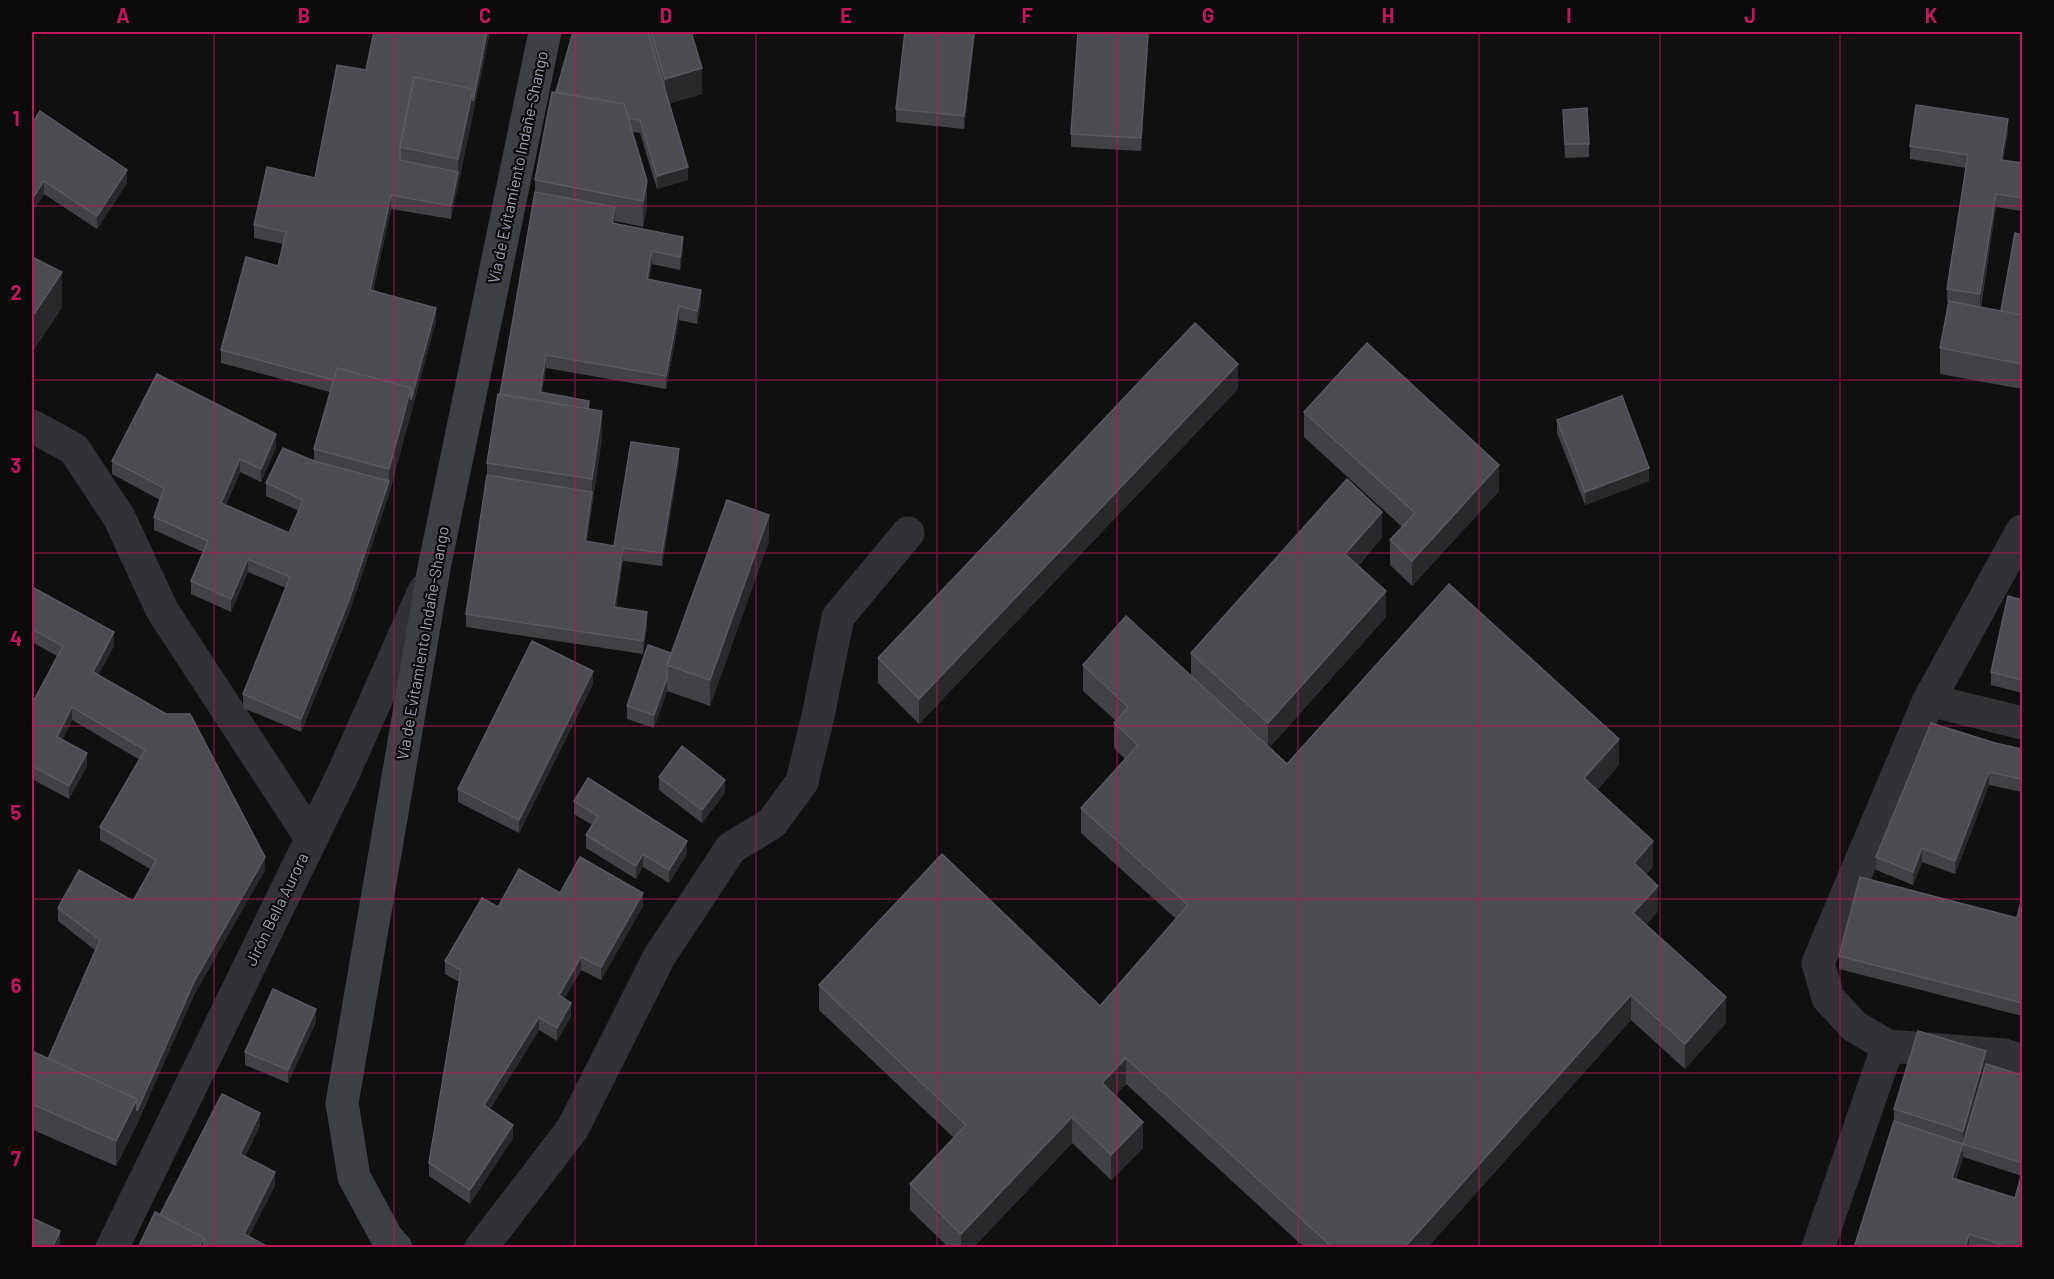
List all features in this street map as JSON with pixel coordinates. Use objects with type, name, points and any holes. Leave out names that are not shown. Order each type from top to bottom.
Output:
[{"type":"main road","name":"Vía de Evitamiento Indañe-Shango","points":[[396,1248],[387,1238],[354,1177],[342,1103],[434,568],[545,32]]},
{"type":"street","points":[[32,426],[74,449],[119,517],[162,610],[311,838]]},
{"type":"street","points":[[2022,531],[1929,700],[1818,963],[1828,998],[1855,1027],[1888,1046],[2004,1055],[2022,1061]]},
{"type":"street","points":[[481,1248],[573,1128],[659,957],[731,848],[772,823],[802,782],[838,617],[908,533]]},
{"type":"street","name":"Jirón Bella Aurora","points":[[112,1248],[344,772],[434,568]]},
{"type":"street","points":[[1929,700],[2022,723]]},
{"type":"street","points":[[1818,1248],[1888,1046]]},
{"type":"building","points":[[374,32],[487,32],[473,101],[473,89],[414,77],[400,147],[400,160],[458,172],[451,206],[391,195],[370,290],[436,308],[411,400],[411,388],[337,368],[334,380],[221,350],[246,257],[278,266],[286,232],[254,225],[267,167],[315,178],[337,65],[366,70]]},
{"type":"building","points":[[573,32],[648,32],[688,167],[657,176],[640,120],[628,118],[624,104],[556,92]]},
{"type":"building","points":[[651,32],[691,32],[702,68],[665,79]]},
{"type":"building","points":[[905,32],[974,32],[964,116],[896,109]]},
{"type":"building","points":[[1078,32],[1148,32],[1141,138],[1071,134]]},
{"type":"building","points":[[414,77],[473,89],[458,159],[400,147]]},
{"type":"building","points":[[552,92],[624,104],[647,181],[643,201],[535,180]]},
{"type":"building","points":[[1916,105],[2008,119],[2001,160],[2022,163],[2022,198],[1996,194],[1980,294],[1947,289],[1968,155],[1910,146]]},
{"type":"building","points":[[1587,108],[1589,144],[1565,144],[1563,110]]},
{"type":"building","points":[[40,111],[127,170],[97,216],[44,181],[32,199],[32,124]]},
{"type":"building","points":[[535,192],[615,207],[612,223],[683,237],[680,257],[652,251],[647,279],[701,290],[697,311],[679,306],[666,376],[546,355],[540,392],[589,401],[588,409],[500,394]]},
{"type":"building","points":[[2015,233],[2022,235],[2022,315],[2001,311]]},
{"type":"building","points":[[32,257],[62,272],[32,317]]},
{"type":"building","points":[[1949,301],[2022,315],[2022,364],[1940,348]]},
{"type":"building","points":[[1195,323],[1238,364],[919,699],[878,658]]},
{"type":"building","points":[[1367,343],[1499,465],[1412,561],[1390,540],[1415,513],[1304,412]]},
{"type":"building","points":[[337,368],[411,388],[389,469],[314,449]]},
{"type":"building","points":[[157,374],[276,434],[261,469],[240,459],[221,503],[289,533],[303,500],[266,483],[283,448],[314,461],[389,481],[349,600],[301,719],[243,694],[290,577],[248,559],[231,599],[191,581],[208,541],[154,517],[164,488],[112,461]]},
{"type":"building","points":[[498,394],[602,411],[592,479],[487,463]]},
{"type":"building","points":[[1622,396],[1649,468],[1585,492],[1557,420]]},
{"type":"building","points":[[631,442],[679,449],[662,553],[623,548],[614,607],[647,612],[643,641],[466,614],[487,475],[592,492],[585,541],[614,546]]},
{"type":"building","points":[[1347,479],[1382,512],[1345,554],[1386,591],[1268,723],[1191,653]]},
{"type":"building","points":[[727,500],[769,515],[710,680],[667,665]]},
{"type":"building","points":[[1449,584],[1619,739],[1584,778],[1653,841],[1634,863],[1658,886],[1633,913],[1726,997],[1685,1044],[1631,995],[1404,1248],[1333,1248],[1126,1058],[1102,1083],[1143,1122],[1111,1155],[1072,1117],[961,1234],[910,1184],[966,1125],[819,985],[942,854],[1100,1006],[1188,905],[1081,808],[1138,745],[1114,723],[1128,707],[1083,665],[1126,616],[1287,764]]},
{"type":"building","points":[[32,587],[114,632],[93,672],[166,714],[190,714],[265,857],[194,982],[137,1111],[137,1099],[48,1059],[100,940],[58,908],[79,870],[133,901],[156,860],[100,827],[145,750],[72,707],[57,737],[87,753],[69,786],[32,766],[32,704],[63,646],[32,629]]},
{"type":"building","points":[[2008,596],[2022,600],[2022,680],[1991,672]]},
{"type":"building","points":[[532,641],[593,671],[519,820],[458,789]]},
{"type":"building","points":[[648,645],[671,653],[667,665],[667,678],[654,715],[627,706]]},
{"type":"building","points":[[1931,723],[2022,749],[2022,779],[1989,772],[1955,861],[1922,848],[1913,872],[1876,857]]},
{"type":"building","points":[[682,746],[725,780],[702,810],[659,777]]},
{"type":"building","points":[[588,778],[687,841],[669,870],[643,854],[636,866],[586,835],[598,816],[574,801]]},
{"type":"building","points":[[580,857],[643,893],[601,967],[581,957],[559,995],[571,1003],[557,1028],[539,1017],[484,1105],[513,1125],[470,1190],[429,1163],[461,970],[445,961],[482,898],[498,907],[519,869],[560,893]]},
{"type":"building","points":[[1860,877],[2017,918],[2022,898],[2022,1003],[1839,956]]},
{"type":"building","points":[[273,989],[316,1009],[288,1070],[245,1052]]},
{"type":"building","points":[[1918,1031],[1986,1051],[1963,1131],[1894,1109]]},
{"type":"building","points":[[32,1051],[137,1099],[116,1141],[32,1104]]},
{"type":"building","points":[[1986,1064],[2022,1075],[2022,1163],[1963,1144]]},
{"type":"building","points":[[222,1094],[260,1113],[240,1154],[275,1172],[244,1234],[270,1248],[204,1248],[204,1238],[160,1215]]},
{"type":"building","points":[[1894,1121],[1963,1144],[1952,1178],[2015,1198],[2022,1173],[2022,1248],[2011,1248],[1969,1234],[1965,1248],[1854,1248]]},
{"type":"building","points":[[155,1212],[204,1238],[198,1248],[138,1248]]},
{"type":"building","points":[[32,1218],[60,1231],[52,1248],[32,1248]]}]
